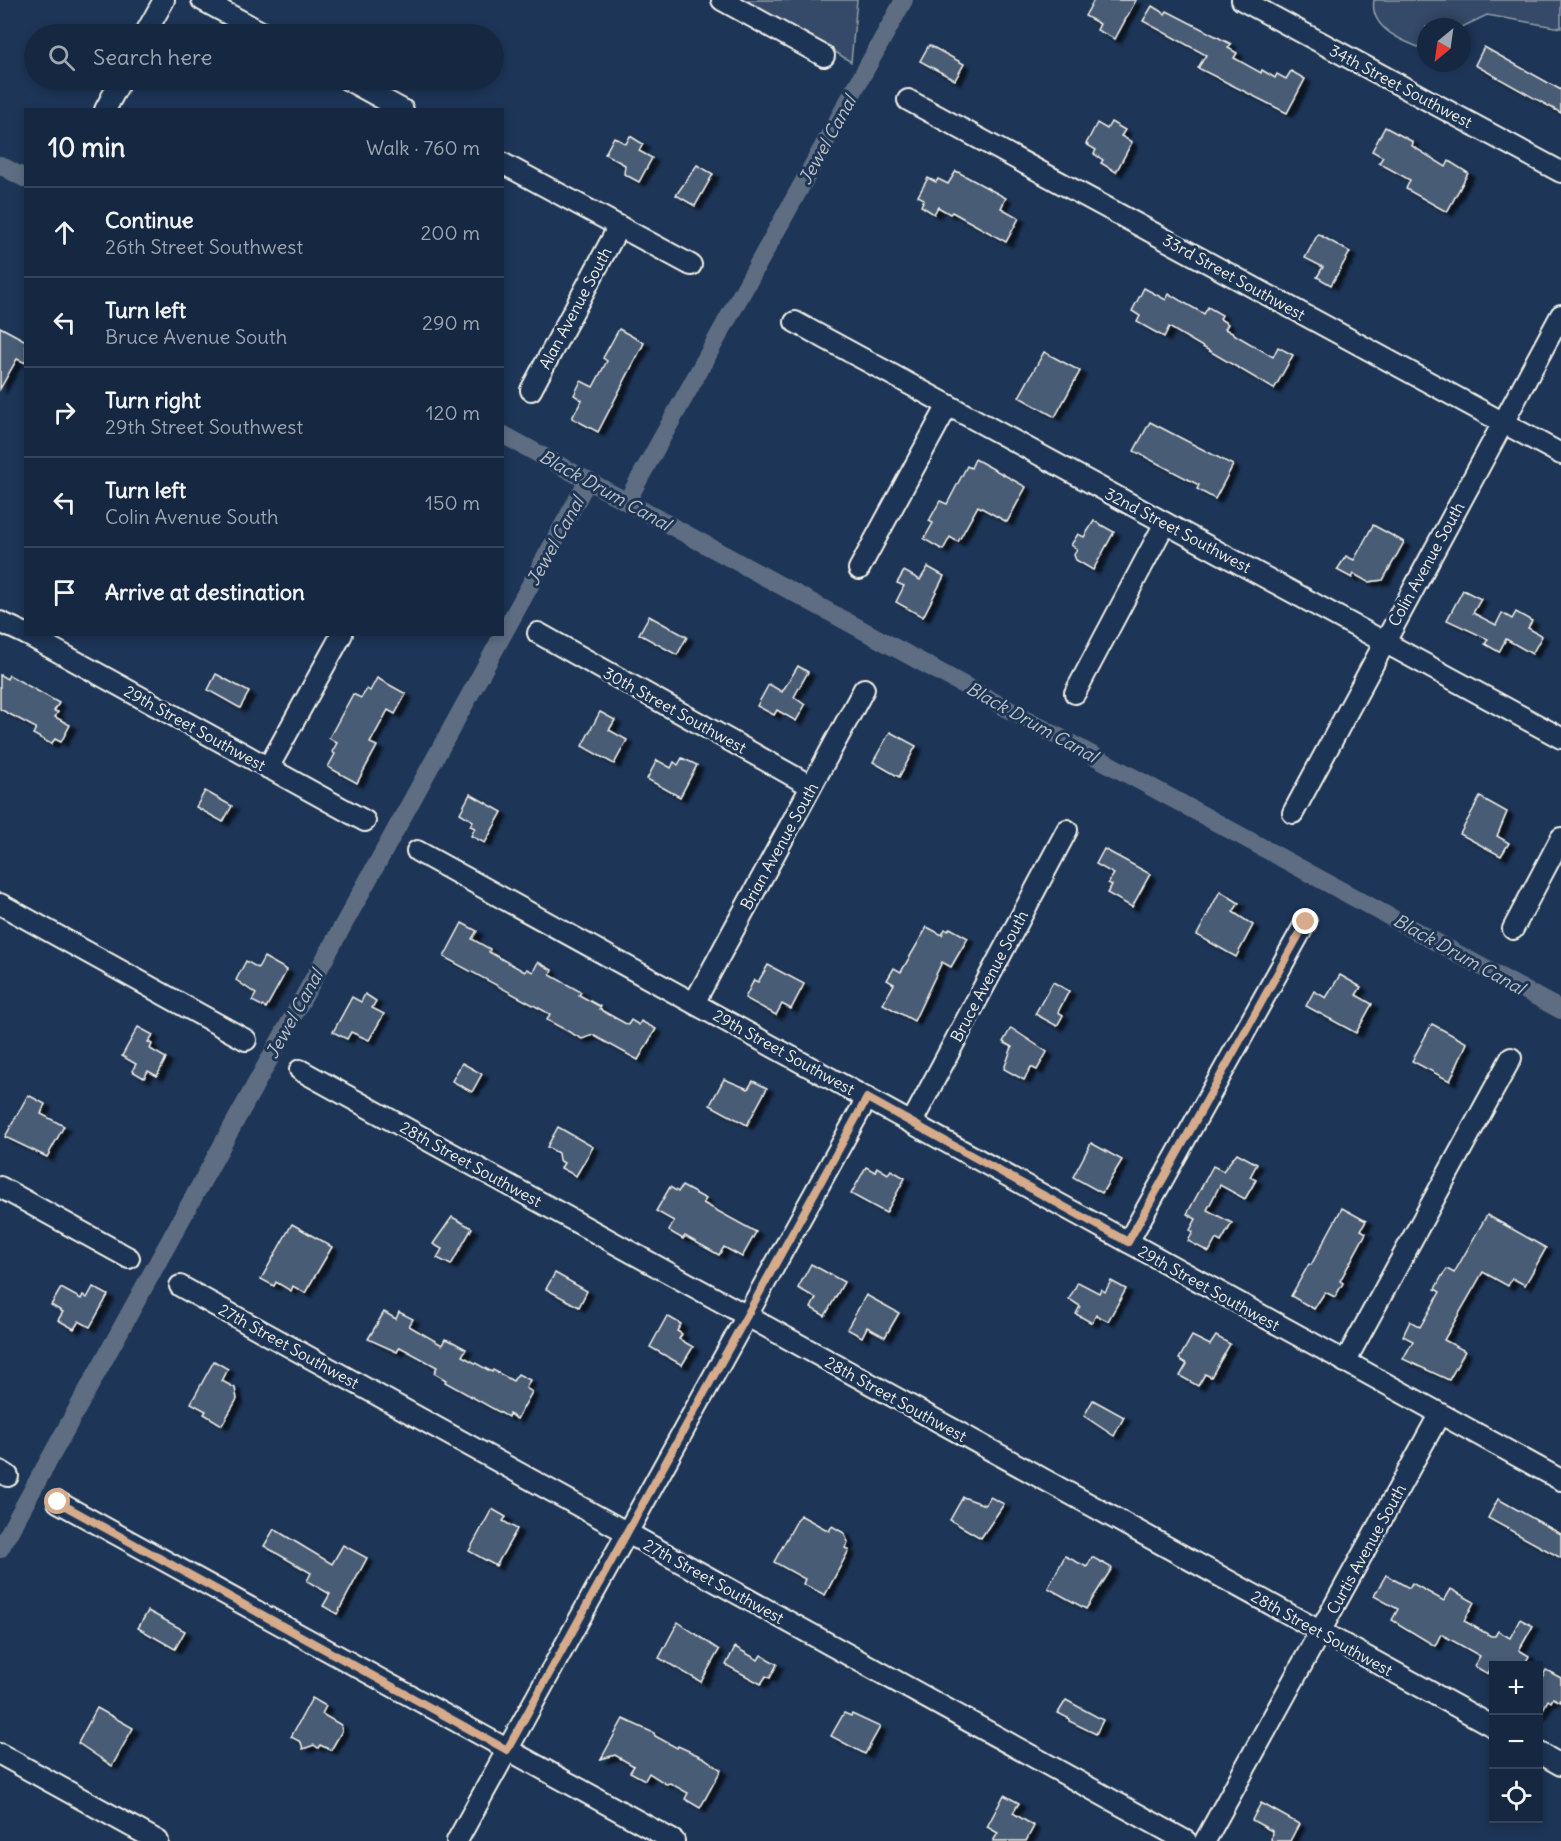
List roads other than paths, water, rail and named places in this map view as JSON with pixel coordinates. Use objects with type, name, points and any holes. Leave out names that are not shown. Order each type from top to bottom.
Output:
[{"type":"street","points":[[151,24],[164,0]]},
{"type":"street","points":[[202,0],[246,24]]},
{"type":"street","points":[[722,0],[824,56]]},
{"type":"street","name":"34th Street Southwest","points":[[1242,0],[1561,172]]},
{"type":"street","points":[[106,108],[116,90]]},
{"type":"street","points":[[366,90],[397,108]]},
{"type":"street","name":"33rd Street Southwest","points":[[908,100],[1561,454]]},
{"type":"street","points":[[504,164],[691,265]]},
{"type":"street","name":"Alan Avenue South","points":[[531,390],[619,226]]},
{"type":"street","name":"Colin Avenue South","points":[[1293,813],[1383,641],[1561,315]]},
{"type":"street","name":"32nd Street Southwest","points":[[795,322],[1561,738]]},
{"type":"street","points":[[859,569],[948,405]]},
{"type":"street","points":[[1075,693],[1165,523]]},
{"type":"street","name":"29th Street Southwest","points":[[0,622],[24,633]]},
{"type":"street","name":"30th Street Southwest","points":[[538,633],[811,786]]},
{"type":"street","name":"29th Street Southwest","points":[[34,636],[55,641],[268,768],[364,821]]},
{"type":"street","points":[[268,768],[341,636]]},
{"type":"street","name":"Brian Avenue South","points":[[694,1003],[864,689]]},
{"type":"street","name":"Bruce Avenue South","points":[[912,1122],[1067,830]]},
{"type":"street","points":[[1512,929],[1561,838]]},
{"type":"street","name":"29th Street Southwest","points":[[417,851],[912,1122],[1439,1415],[1561,1480]]},
{"type":"street","points":[[0,904],[246,1040]]},
{"type":"street","points":[[1128,1242],[1306,922]]},
{"type":"street","points":[[1345,1362],[1511,1058]]},
{"type":"street","name":"28th Street Southwest","points":[[300,1070],[1489,1724]]},
{"type":"street","points":[[457,1841],[867,1098]]},
{"type":"street","points":[[0,1187],[129,1258]]},
{"type":"street","name":"27th Street Southwest","points":[[180,1286],[1186,1841]]},
{"type":"street","name":"Curtis Avenue South","points":[[1205,1841],[1439,1415]]},
{"type":"street","points":[[58,1502],[674,1841]]},
{"type":"street","points":[[0,1754],[158,1841]]},
{"type":"street","points":[[1543,1754],[1561,1765]]},
{"type":"waterway","name":"Jewel Canal","points":[[627,501],[904,0]]},
{"type":"waterway","name":"Black Drum Canal","points":[[0,165],[24,178]]},
{"type":"waterway","name":"Black Drum Canal","points":[[504,435],[1561,1010]]},
{"type":"waterway","name":"Jewel Canal","points":[[504,633],[588,480]]},
{"type":"waterway","name":"Jewel Canal","points":[[0,1549],[502,636]]}]
